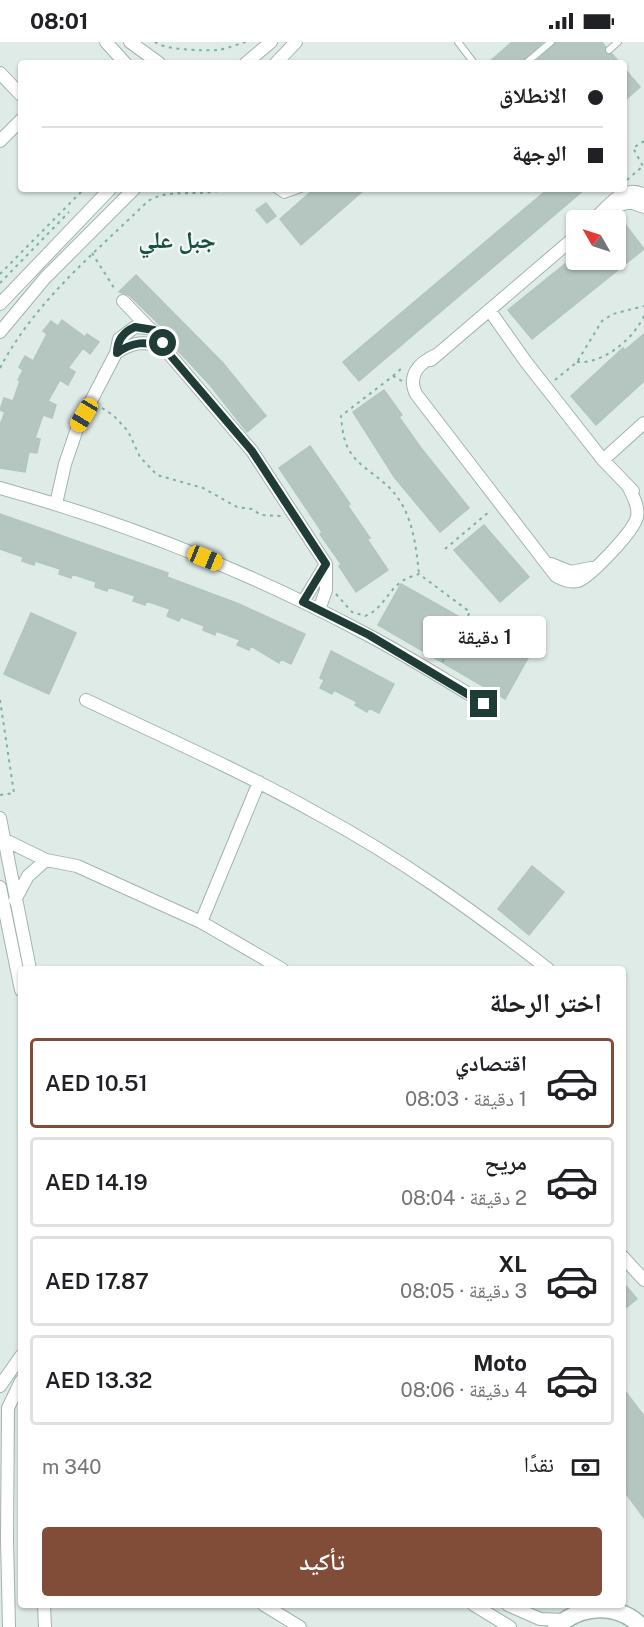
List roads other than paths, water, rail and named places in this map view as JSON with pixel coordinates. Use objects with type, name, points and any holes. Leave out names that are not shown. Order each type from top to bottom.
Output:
[{"type":"street","points":[[106,42],[122,60]]},
{"type":"street","points":[[130,42],[155,60]]},
{"type":"street","points":[[250,60],[271,42]]},
{"type":"street","points":[[279,60],[296,42]]},
{"type":"street","points":[[0,73],[18,92]]},
{"type":"street","points":[[0,141],[18,123]]},
{"type":"street","points":[[605,210],[623,193],[634,191],[644,195]]},
{"type":"street","points":[[0,304],[107,192]]},
{"type":"street","points":[[0,332],[45,278],[131,192]]},
{"type":"street","points":[[609,210],[623,202],[644,207]]},
{"type":"street","points":[[566,245],[436,355],[421,376],[420,388],[426,405],[499,504],[542,557],[564,571],[577,572],[594,567],[624,540],[638,532],[644,523]]},
{"type":"street","points":[[123,301],[161,338],[164,348],[252,451],[326,564],[326,590],[319,610]]},
{"type":"street","points":[[490,310],[603,460],[644,504]]},
{"type":"street","points":[[56,504],[64,464],[78,426],[117,353],[117,346],[123,333],[135,327],[149,328]]},
{"type":"street","points":[[117,353],[135,343],[155,344],[164,348]]},
{"type":"street","points":[[603,460],[644,423]]},
{"type":"street","points":[[624,540],[635,524],[637,513],[635,501],[627,486]]},
{"type":"street","points":[[0,488],[142,533],[227,566],[319,610],[484,704]]},
{"type":"street","points":[[303,602],[326,564]]},
{"type":"street","points":[[86,700],[259,782],[320,814],[421,875],[483,918],[544,966]]},
{"type":"street","points":[[201,922],[259,782]]},
{"type":"street","points":[[0,818],[29,966]]},
{"type":"street","points":[[3,838],[46,860],[77,866],[201,922],[277,966]]},
{"type":"street","points":[[15,900],[28,876],[46,860]]},
{"type":"street","points":[[0,887],[18,975]]},
{"type":"street","points":[[626,1260],[644,1280]]},
{"type":"street","points":[[0,1386],[18,1360]]},
{"type":"street","points":[[9,1627],[8,1417],[12,1395],[18,1386]]},
{"type":"street","points":[[44,1608],[45,1627]]},
{"type":"street","points":[[269,1608],[300,1627]]},
{"type":"street","points":[[479,1608],[510,1627]]},
{"type":"street","points":[[515,1608],[540,1619],[560,1623],[594,1609],[611,1610],[626,1615],[642,1627]]},
{"type":"lane","points":[[458,42],[472,60]]},
{"type":"lane","points":[[530,60],[551,42]]},
{"type":"lane","points":[[609,50],[618,42]]},
{"type":"district","name":"جبل علي","points":[[177,239]]}]
